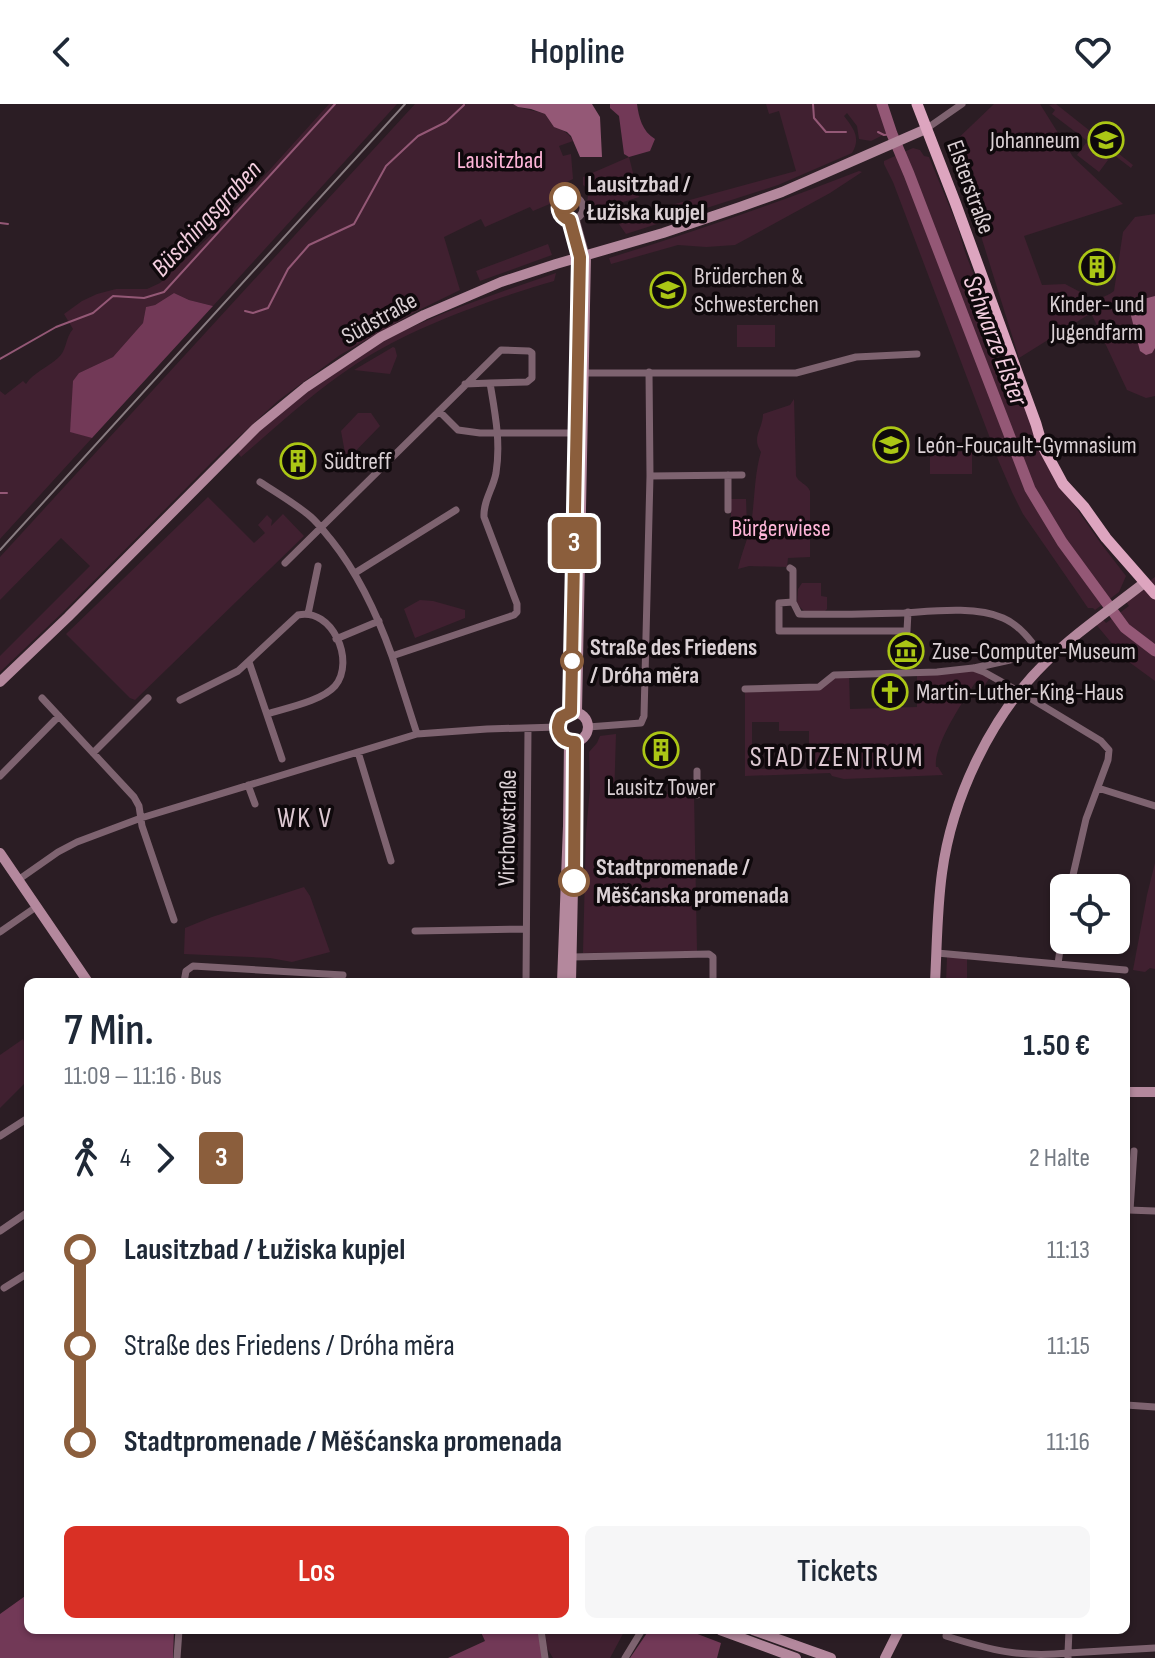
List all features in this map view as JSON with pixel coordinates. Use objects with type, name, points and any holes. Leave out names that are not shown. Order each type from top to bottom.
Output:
[{"type":"main road","name":"Elsterstraße","points":[[917,104],[1042,445],[1063,484],[1150,580],[1155,594]]},
{"type":"street","points":[[926,129],[962,104]]},
{"type":"street","name":"Südstraße","points":[[0,682],[284,403],[381,337],[501,282],[663,233],[782,192],[926,129]]},
{"type":"street","points":[[573,219],[583,256],[583,373],[579,433]]},
{"type":"street","points":[[574,712],[583,256]]},
{"type":"street","points":[[285,563],[465,384],[501,350],[532,353],[532,378],[527,382],[465,384]]},
{"type":"street","points":[[583,373],[796,373],[856,357],[917,354]]},
{"type":"street","points":[[588,727],[641,723],[644,716],[650,476],[649,372]]},
{"type":"street","points":[[392,656],[517,612],[517,604],[484,517],[485,502],[495,480],[499,433],[490,383]]},
{"type":"street","points":[[439,411],[458,430],[579,433]]},
{"type":"street","points":[[728,475],[728,510]]},
{"type":"street","points":[[650,476],[742,475]]},
{"type":"street","points":[[260,482],[310,516],[355,573],[379,621],[417,734]]},
{"type":"street","points":[[355,573],[456,510]]},
{"type":"street","points":[[308,614],[318,566]]},
{"type":"street","points":[[790,568],[793,570],[793,602],[799,614],[992,614],[1023,631],[1046,661]]},
{"type":"street","points":[[935,978],[946,851],[955,817],[977,760],[1020,692],[1046,661],[1150,580]]},
{"type":"street","points":[[793,602],[779,603],[779,631],[907,631],[908,612]]},
{"type":"street","points":[[180,700],[238,671],[298,615],[318,617],[336,639],[344,661],[342,673],[324,695],[267,714]]},
{"type":"street","points":[[336,639],[379,621]]},
{"type":"street","points":[[745,689],[819,687],[834,675],[973,668],[1010,660],[1037,648]]},
{"type":"street","points":[[249,662],[282,759]]},
{"type":"street","points":[[973,668],[1020,692],[1106,745],[1109,750],[1086,819],[1073,874]]},
{"type":"street","points":[[42,698],[130,791],[139,806],[174,920]]},
{"type":"street","points":[[93,753],[148,698]]},
{"type":"street","points":[[574,712],[585,718],[588,727],[585,737],[572,742],[561,736],[558,727],[561,717],[574,712]]},
{"type":"street","points":[[0,776],[59,716]]},
{"type":"street","points":[[18,880],[77,842],[141,818],[417,734],[558,727]]},
{"type":"street","name":"Virchowstraße","points":[[526,978],[528,728]]},
{"type":"street","points":[[571,978],[572,742]]},
{"type":"street","points":[[562,978],[572,742]]},
{"type":"street","points":[[358,752],[391,861]]},
{"type":"street","points":[[697,771],[697,795]]},
{"type":"street","points":[[248,785],[255,804]]},
{"type":"street","points":[[1098,788],[1155,806]]},
{"type":"street","points":[[0,853],[85,978]]},
{"type":"street","points":[[0,932],[36,907]]},
{"type":"street","points":[[415,931],[526,929]]},
{"type":"street","points":[[937,953],[1125,970]]},
{"type":"street","points":[[572,957],[709,954],[713,957],[713,978]]},
{"type":"street","points":[[1058,964],[1059,954]]},
{"type":"street","points":[[185,978],[186,971],[193,966],[343,975]]},
{"type":"street","points":[[281,972],[281,978]]},
{"type":"street","points":[[1130,1094],[1155,1094]]},
{"type":"street","points":[[0,1136],[24,1121]]},
{"type":"street","points":[[1130,1190],[1134,1151]]},
{"type":"street","points":[[1130,1210],[1155,1211]]},
{"type":"street","points":[[0,1231],[24,1215]]},
{"type":"street","points":[[4,1288],[24,1276]]},
{"type":"street","points":[[1130,1405],[1155,1407]]},
{"type":"street","points":[[177,1658],[179,1634]]},
{"type":"street","points":[[542,1634],[545,1658]]},
{"type":"street","points":[[625,1658],[640,1634]]},
{"type":"street","points":[[731,1634],[796,1658]]},
{"type":"street","points":[[764,1634],[831,1658]]},
{"type":"street","points":[[885,1658],[897,1634]]},
{"type":"street","points":[[946,1634],[1006,1655],[1040,1658],[1155,1648]]},
{"type":"street","points":[[1068,1656],[1069,1634]]},
{"type":"green space","points":[[329,104],[397,104],[213,306],[174,293],[146,307],[143,323],[113,357],[79,373],[70,431],[92,438],[0,539],[0,391],[5,395],[23,381],[26,384],[61,355],[73,329],[64,314],[82,301],[116,289],[147,289],[160,283],[209,237]]},
{"type":"green space","name":"Lausitzbad","points":[[415,104],[513,104],[545,114],[573,141],[559,146],[563,156],[571,154],[573,179],[550,190],[552,203],[533,211],[530,207],[485,227],[481,219],[444,237],[460,290],[340,355],[279,400],[221,453],[0,672],[0,656],[90,566],[61,538],[0,600],[0,557]]},
{"type":"green space","points":[[766,104],[877,104],[889,132],[871,141],[859,139],[857,126],[847,113],[844,116],[856,138],[852,153],[778,185],[626,234],[619,224],[620,219],[796,171],[779,111],[769,114]]},
{"type":"green space","points":[[994,104],[1040,104],[1073,157],[1123,204],[1024,236],[1042,285],[1065,284],[1086,295],[1082,298],[1086,308],[1089,307],[1097,299],[1114,291],[1123,232],[1135,217],[1155,214],[1155,396],[1146,398],[1127,390],[1091,313],[1019,358],[967,191],[949,147]]},
{"type":"green space","points":[[1056,104],[1133,165],[1131,168],[1089,136],[1086,140],[1052,114],[1055,110],[1049,105]]},
{"type":"green space","points":[[1086,143],[1108,160],[1099,172],[1077,155]]},
{"type":"green space","points":[[913,148],[929,157],[1047,466],[1126,576],[1119,592],[1095,610],[1088,608],[1023,514],[999,462],[884,164],[884,161]]},
{"type":"green space","points":[[629,157],[639,197],[617,204],[617,213],[594,211],[587,202],[589,190],[583,185],[583,177]]},
{"type":"green space","points":[[862,172],[830,193],[735,245],[678,245],[611,264],[609,258],[735,217]]},
{"type":"green space","points":[[548,244],[552,255],[480,281],[476,271]]},
{"type":"green space","points":[[556,273],[554,281],[452,316],[401,338],[326,385],[241,457],[237,452],[309,390],[368,349],[451,311]]},
{"type":"green space","points":[[737,325],[775,325],[775,347],[737,347]]},
{"type":"green space","points":[[393,347],[397,356],[390,374],[354,370]]},
{"type":"green space","name":"Bürgerwiese","points":[[794,399],[796,476],[810,491],[810,557],[788,558],[787,567],[749,566],[738,569],[751,524],[761,452],[757,437],[763,414],[790,405]]},
{"type":"green space","points":[[358,413],[371,413],[380,426],[342,465],[345,453],[341,431]]},
{"type":"green space","points":[[972,451],[972,474],[930,474],[930,453]]},
{"type":"green space","points":[[208,497],[254,543],[265,533],[258,525],[267,515],[272,520],[271,526],[283,514],[304,536],[135,700],[66,634]]},
{"type":"green space","points":[[731,499],[746,499],[747,526],[731,526]]},
{"type":"green space","points":[[1155,577],[1155,681],[1125,659],[1094,622],[1101,617],[1106,623],[1129,606],[1124,599]]},
{"type":"green space","points":[[802,583],[821,583],[821,596],[827,597],[825,611],[804,611],[797,604],[798,589]]},
{"type":"green space","points":[[420,600],[465,610],[465,618],[415,638],[404,609]]},
{"type":"green space","points":[[973,668],[991,676],[984,686],[975,683],[944,736],[936,758],[936,767],[943,775],[844,779],[830,773],[745,776],[745,689],[819,687],[829,678],[849,674],[850,709],[917,707],[917,673]],"holes":[[[752,722],[779,722],[779,731],[809,731],[809,769],[752,769]]]},
{"type":"green space","points":[[616,734],[614,799],[694,794],[697,951],[583,953],[589,752],[600,736]]},
{"type":"green space","points":[[1155,863],[1155,969],[1145,972],[1133,970]]},
{"type":"green space","points":[[304,887],[330,952],[292,962],[184,954],[185,928]]},
{"type":"green space","points":[[947,957],[967,958],[967,978],[946,978]]},
{"type":"green space","points":[[23,1039],[24,1084],[0,1108],[0,1055]]},
{"type":"green space","points":[[545,1634],[623,1634],[610,1658],[553,1658],[547,1648]]},
{"type":"shaded area","points":[[513,104],[592,104],[600,117],[602,157],[580,157],[571,136],[554,127],[545,114]]},
{"type":"shaded area","points":[[610,104],[637,104],[642,124],[655,139],[650,151],[629,157],[624,154],[619,116]]},
{"type":"shaded area","points":[[174,293],[213,306],[92,438],[70,432],[73,381],[79,373],[113,357],[143,323],[146,307]]},
{"type":"shaded area","points":[[1155,296],[1155,348],[1146,355],[1140,351],[1129,308],[1132,302]]},
{"type":"shaded area","points":[[24,1597],[24,1634],[174,1634],[173,1658],[0,1658],[0,1614]]},
{"type":"shaded area","points":[[482,1634],[542,1634],[545,1658],[448,1658],[485,1641]]},
{"type":"shaded area","points":[[646,1634],[697,1634],[721,1643],[717,1658],[630,1658]]},
{"type":"waterway","name":"Büschingsgraben","points":[[0,359],[56,327],[93,313],[113,296],[144,298],[164,292],[335,104]]},
{"type":"waterway","name":"Büschingsgraben","points":[[813,104],[814,118],[826,132],[846,132]]},
{"type":"waterway","name":"Schwarze Elster","points":[[882,104],[1030,489],[1062,542],[1125,628],[1155,651]]},
{"type":"waterway","points":[[245,311],[253,313],[268,308],[288,269],[309,245],[354,224],[386,166],[418,136],[446,122],[464,105]]},
{"type":"waterway","name":"Büschingsgraben","points":[[878,132],[892,134]]},
{"type":"waterway","name":"Büschingsgraben","points":[[0,223],[8,224]]},
{"type":"waterway","points":[[0,493],[7,493]]},
{"type":"railway","points":[[0,550],[405,104]]},
{"type":"bus line","name":"3","points":[[565,198],[559,210],[570,220],[580,257],[571,712],[561,717],[558,727],[564,740],[575,742],[574,881]]},
{"type":"place","name":"Johanneum","points":[[1106,140]]},
{"type":"place","name":"Lausitzbad / Łužiska kupjel","points":[[565,198]]},
{"type":"place","name":"Kinder- und Jugendfarm","points":[[1097,267]]},
{"type":"place","name":"Brüderchen & Schwesterchen","points":[[668,290]]},
{"type":"place","name":"León-Foucault-Gymnasium","points":[[891,445]]},
{"type":"place","name":"Südtreff","points":[[298,461]]},
{"type":"place","name":"Zuse-Computer-Museum","points":[[906,651]]},
{"type":"place","name":"Straße des Friedens / Dróha měra","points":[[572,661]]},
{"type":"place","name":"Martin-Luther-King-Haus","points":[[890,692]]},
{"type":"place","name":"Lausitz Tower","points":[[661,750]]},
{"type":"place","name":"Stadtpromenade / Měšćanska promenada","points":[[574,881]]},
{"type":"district","name":"STADTZENTRUM","points":[[837,756]]},
{"type":"district","name":"WK V","points":[[305,817]]}]
